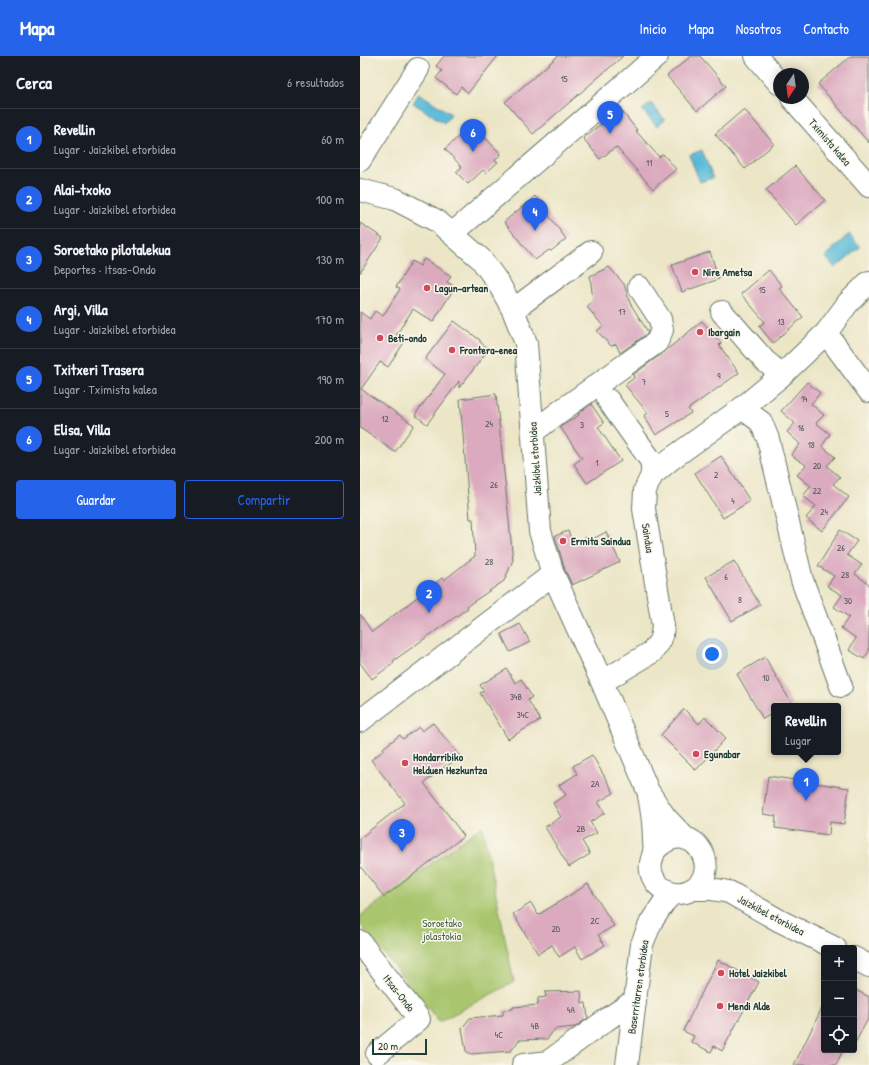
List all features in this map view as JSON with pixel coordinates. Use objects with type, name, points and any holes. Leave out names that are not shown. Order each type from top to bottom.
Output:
[{"type":"street","points":[[452,234],[657,56]]},
{"type":"street","points":[[756,56],[773,76]]},
{"type":"street","points":[[360,160],[418,68]]},
{"type":"street","name":"Tximista kalea","points":[[797,104],[869,186]]},
{"type":"street","name":"Jaizkibel etorbidea","points":[[360,190],[395,199],[437,221],[481,259],[499,284],[513,310],[526,343],[540,530],[552,574],[602,682],[648,791],[665,817],[686,839],[697,845],[716,878],[729,892],[829,945]]},
{"type":"street","points":[[513,310],[591,252]]},
{"type":"street","points":[[652,474],[742,408],[782,375],[826,333],[848,303],[869,282]]},
{"type":"street","points":[[533,432],[657,342],[662,330],[660,319],[639,287]]},
{"type":"street","points":[[722,312],[764,361],[782,375]]},
{"type":"street","points":[[826,333],[869,391]]},
{"type":"street","points":[[608,400],[652,462],[652,474]]},
{"type":"street","points":[[742,408],[761,422],[768,439],[802,580],[841,686]]},
{"type":"street","name":"Saindua","points":[[602,682],[652,652],[660,641],[662,634],[663,626],[644,509],[645,490],[652,474]]},
{"type":"street","points":[[360,720],[552,574]]},
{"type":"street","name":"Jaizkibel etorbidea","points":[[648,791],[653,821],[654,850],[650,863],[656,883],[661,888],[684,891],[711,889],[729,892]]},
{"type":"street","points":[[654,850],[668,840],[677,838],[686,839]]},
{"type":"street","points":[[684,891],[699,884],[704,876],[706,862]]},
{"type":"street","name":"Baserritarren etorbidea","points":[[627,1065],[642,944],[657,911],[665,902],[684,891]]},
{"type":"street","name":"Itsas-Ondo","points":[[360,942],[419,1019],[377,1054]]},
{"type":"street","points":[[857,960],[869,966]]},
{"type":"street","points":[[523,1065],[548,1062],[628,1005],[635,1003]]},
{"type":"green space","name":"Soroetako jolastokia","points":[[482,826],[514,982],[439,1022],[360,924],[360,916]]},
{"type":"water","points":[[419,93],[451,114],[444,123],[413,103]]},
{"type":"water","points":[[651,103],[665,120],[657,127],[642,110]]},
{"type":"water","points":[[702,150],[713,178],[700,182],[689,155]]},
{"type":"water","points":[[849,234],[860,247],[835,268],[825,256]]},
{"type":"building","points":[[444,56],[498,56],[468,93],[461,87],[456,94],[436,78],[442,71],[436,66]]},
{"type":"building","points":[[558,56],[623,56],[533,134],[505,102]]},
{"type":"building","points":[[691,56],[700,56],[726,86],[697,111],[667,76]]},
{"type":"building","points":[[851,56],[869,56],[869,143],[818,84]]},
{"type":"building","points":[[620,109],[637,130],[636,131],[659,157],[663,154],[676,169],[653,189],[616,147],[600,159],[583,138]]},
{"type":"building","points":[[744,109],[774,144],[745,169],[715,134]]},
{"type":"building","points":[[472,124],[501,154],[495,160],[498,162],[486,173],[483,170],[468,184],[456,172],[462,167],[445,149]]},
{"type":"building","points":[[795,166],[825,200],[796,225],[766,190]]},
{"type":"building","points":[[535,196],[566,239],[551,251],[549,250],[535,260],[504,222]]},
{"type":"building","points":[[360,223],[383,238],[360,273]]},
{"type":"building","name":"Nire Ametsa","points":[[710,252],[719,279],[682,292],[672,265]]},
{"type":"building","points":[[424,259],[451,276],[447,282],[455,287],[433,322],[413,309],[396,335],[405,341],[388,367],[380,362],[361,389],[414,425],[395,452],[360,428],[360,312],[370,319],[375,311],[383,316],[400,289],[396,287],[412,261],[420,266]]},
{"type":"building","points":[[609,267],[624,284],[630,303],[648,332],[620,353],[616,344],[611,346],[597,331],[603,326],[587,307],[593,300],[590,276]]},
{"type":"building","points":[[769,270],[782,286],[779,288],[803,317],[773,343],[759,326],[765,322],[741,294]]},
{"type":"building","points":[[454,321],[480,340],[480,342],[489,349],[459,388],[459,381],[427,424],[415,415],[445,374],[425,359]]},
{"type":"building","points":[[702,321],[721,343],[719,345],[739,373],[688,409],[691,413],[656,435],[644,416],[648,413],[625,385],[634,378],[633,375]]},
{"type":"building","points":[[807,382],[820,393],[811,404],[824,415],[816,423],[830,434],[822,446],[835,457],[827,466],[840,477],[833,484],[849,497],[822,531],[806,518],[816,506],[803,496],[811,486],[797,475],[806,465],[791,455],[800,444],[787,432],[795,423],[781,411]]},
{"type":"building","points":[[496,394],[513,560],[504,581],[467,606],[468,608],[393,661],[394,663],[372,679],[360,663],[360,614],[372,632],[442,578],[444,580],[475,556],[473,519],[470,519],[460,399]]},
{"type":"building","points":[[591,404],[604,423],[598,427],[621,461],[587,483],[574,464],[582,458],[560,427],[579,415],[578,414]]},
{"type":"building","points":[[721,456],[750,501],[723,518],[695,473]]},
{"type":"building","points":[[840,530],[857,541],[847,555],[862,565],[855,574],[869,584],[869,651],[864,659],[849,650],[856,638],[841,628],[849,617],[834,607],[842,595],[827,586],[834,576],[818,566]]},
{"type":"building","points":[[568,531],[573,544],[587,537],[589,541],[606,532],[620,562],[572,585],[565,570],[555,536]]},
{"type":"building","points":[[734,561],[760,605],[732,621],[706,577]]},
{"type":"building","points":[[520,624],[530,642],[510,652],[501,634]]},
{"type":"building","points":[[765,657],[791,703],[771,703],[771,714],[763,719],[737,674]]},
{"type":"building","points":[[507,669],[515,683],[521,679],[532,697],[528,700],[540,720],[508,739],[480,693],[484,691],[480,685]]},
{"type":"building","name":"Egunabar","points":[[684,709],[699,724],[705,717],[726,738],[696,770],[661,735]]},
{"type":"building","points":[[433,723],[460,756],[424,783],[464,836],[384,897],[360,866],[360,838],[405,803],[371,760],[384,750],[383,748],[400,735],[403,739],[419,727],[422,731]]},
{"type":"building","points":[[592,755],[614,793],[598,802],[605,813],[590,822],[597,833],[582,841],[590,854],[569,867],[545,827],[561,817],[553,803],[566,795],[559,785],[577,774],[573,766]]},
{"type":"building","points":[[768,776],[849,788],[844,824],[830,822],[829,835],[775,828],[776,816],[763,814]]},
{"type":"building","points":[[588,884],[614,926],[598,935],[605,945],[582,959],[575,947],[559,957],[552,945],[538,954],[513,914],[531,903],[538,915]]},
{"type":"building","name":"Mendi Alde","points":[[718,960],[759,982],[722,1051],[714,1046],[711,1052],[691,1042],[694,1036],[683,1031]]},
{"type":"building","points":[[581,991],[582,1003],[586,1003],[588,1018],[575,1027],[555,1029],[547,1039],[519,1040],[511,1051],[470,1054],[466,1051],[462,1028],[470,1018],[503,1015],[503,1010],[513,1009],[513,1007],[538,1005],[538,998],[546,997],[545,992]]},
{"type":"building","points":[[857,991],[869,997],[869,1017],[857,1039]]},
{"type":"building","points":[[821,1010],[821,1053],[842,1053],[836,1065],[794,1065]]},
{"type":"place","name":"Txitxeri Trasera","points":[[610,134]]},
{"type":"place","name":"Elisa, Villa","points":[[473,152]]},
{"type":"place","name":"Argi, Villa","points":[[535,231]]},
{"type":"place","name":"Nire Ametsa","points":[[695,272]]},
{"type":"place","name":"Lagun-artean","points":[[427,288]]},
{"type":"place","name":"Ibargain","points":[[700,332]]},
{"type":"place","name":"Beti-ondo","points":[[380,338]]},
{"type":"place","name":"Frontera-enea","points":[[452,350]]},
{"type":"place","name":"Ermita Saindua","points":[[563,541]]},
{"type":"place","name":"Alai-txoko","points":[[429,613]]},
{"type":"place","name":"Egunabar","points":[[696,754]]},
{"type":"place","name":"Hondarribiko Helduen Hezkuntza","points":[[405,763]]},
{"type":"place","name":"Revellin","points":[[806,801]]},
{"type":"place","name":"Soroetako pilotalekua","points":[[402,852]]},
{"type":"place","name":"Hotel Jaizkibel","points":[[721,973]]},
{"type":"place","name":"Mendi Alde","points":[[720,1006]]}]
